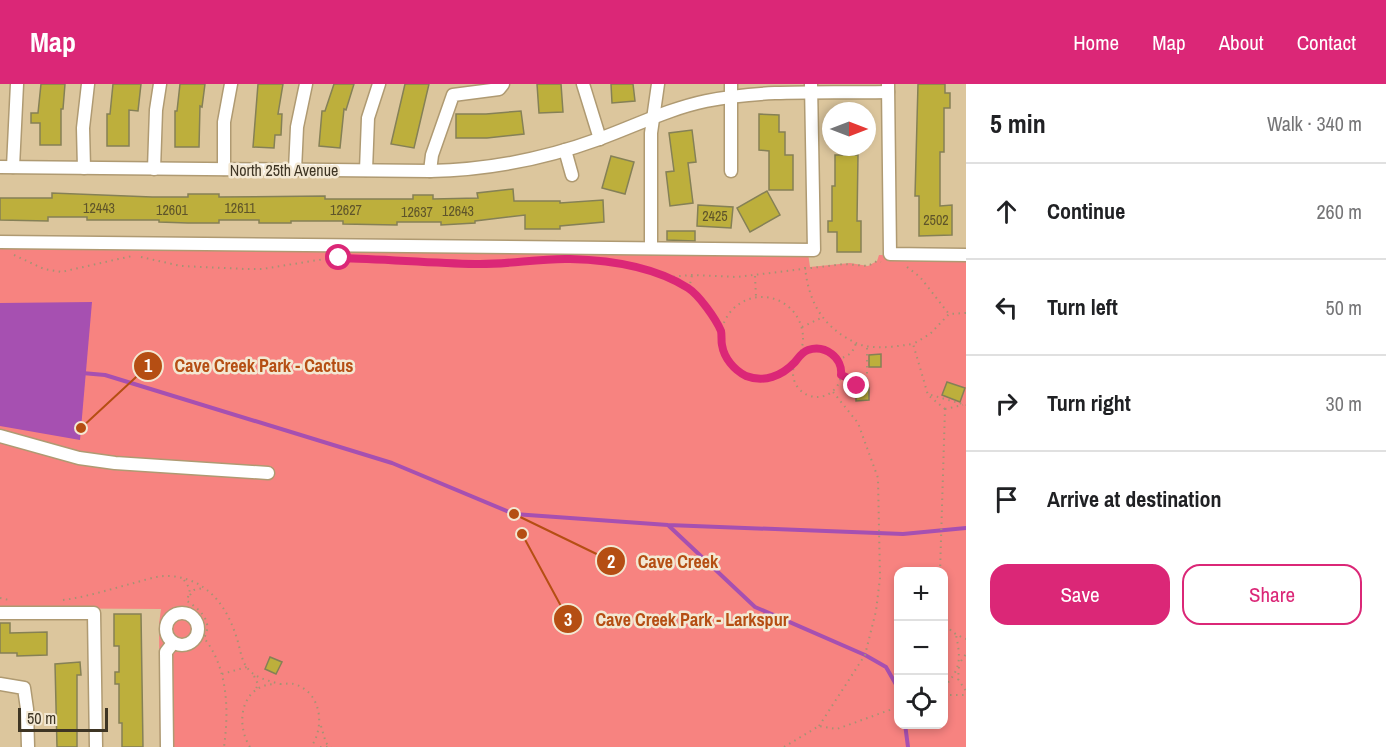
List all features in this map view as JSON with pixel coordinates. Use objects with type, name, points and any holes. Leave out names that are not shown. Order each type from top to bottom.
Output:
[{"type":"street","points":[[6,167],[17,84]]},
{"type":"street","points":[[84,168],[83,129],[88,84]]},
{"type":"street","points":[[154,169],[156,110],[160,84]]},
{"type":"street","points":[[224,170],[224,122],[231,84]]},
{"type":"street","points":[[295,170],[297,127],[306,84]]},
{"type":"street","points":[[366,170],[368,118],[379,84]]},
{"type":"street","points":[[430,171],[432,155],[453,95],[499,88],[503,84]]},
{"type":"street","points":[[583,84],[600,139]]},
{"type":"street","points":[[651,248],[651,147],[658,84]]},
{"type":"street","points":[[731,84],[731,171]]},
{"type":"street","points":[[0,242],[814,250],[812,88]]},
{"type":"street","name":"North 25th Avenue","points":[[6,167],[430,171],[498,166],[536,159],[565,150],[600,139],[654,116],[707,101],[812,88],[888,88]]},
{"type":"street","points":[[888,88],[887,258],[966,255]]},
{"type":"street","points":[[565,150],[572,175]]},
{"type":"street","points":[[0,436],[88,460],[268,473]]},
{"type":"street","points":[[0,613],[94,613],[96,747]]},
{"type":"street","points":[[167,747],[166,652],[173,642]]},
{"type":"street","points":[[0,684],[24,688],[28,747]]},
{"type":"path","points":[[12,254],[44,269],[61,272],[131,256],[181,266],[246,269],[262,269],[339,258]]},
{"type":"path","points":[[669,277],[756,276],[805,267],[850,263],[868,266],[887,258]]},
{"type":"path","points":[[394,259],[475,264],[546,261]]},
{"type":"path","points":[[581,260],[614,263],[669,277],[689,289],[709,311],[721,332]]},
{"type":"path","points":[[900,266],[909,268],[920,277],[949,314]]},
{"type":"path","points":[[805,267],[807,287],[821,318],[838,332],[867,347],[913,344],[930,334],[949,314],[966,314]]},
{"type":"path","points":[[689,289],[692,275]]},
{"type":"path","points":[[756,276],[756,297]]},
{"type":"path","points":[[756,297],[746,299],[734,307],[725,319],[721,332],[725,357],[734,368],[746,376],[759,379],[773,377],[786,371],[796,361],[801,354],[820,348],[829,351],[840,364],[841,380],[833,392],[818,398],[804,394],[798,388],[793,379],[793,370],[796,361],[803,342],[802,327],[795,312],[784,303],[771,297],[756,297]]},
{"type":"path","points":[[802,327],[821,318]]},
{"type":"path","points":[[837,360],[854,351],[856,343]]},
{"type":"path","points":[[913,344],[928,395],[945,409]]},
{"type":"path","points":[[841,375],[855,381],[857,386],[867,386],[867,347]]},
{"type":"path","points":[[784,747],[819,726],[865,655],[876,611],[880,578],[878,478],[858,423],[833,392]]},
{"type":"path","points":[[928,395],[966,405],[945,409]]},
{"type":"path","points":[[940,567],[945,409]]},
{"type":"path","points":[[55,601],[83,597],[159,576],[178,577],[205,589],[213,593],[223,606],[244,663],[256,678],[258,684],[255,692]]},
{"type":"path","points":[[178,577],[184,580],[190,590],[187,601],[204,615],[207,633],[204,638],[215,655],[222,674],[227,716],[224,747]]},
{"type":"path","points":[[190,594],[200,588],[205,589]]},
{"type":"path","points":[[0,598],[17,601]]},
{"type":"path","points":[[945,621],[956,635],[966,639]]},
{"type":"path","points":[[956,635],[960,663],[958,679],[966,691]]},
{"type":"path","points":[[948,683],[966,654]]},
{"type":"path","points":[[222,674],[247,667]]},
{"type":"path","points":[[250,671],[267,681],[280,684]]},
{"type":"path","points":[[250,747],[241,726],[242,712],[248,699],[267,684],[294,684],[303,689],[313,699],[323,738],[330,747]]},
{"type":"path","points":[[948,695],[966,695]]},
{"type":"path","points":[[819,726],[837,729],[894,708]]},
{"type":"path","points":[[310,747],[318,733],[320,720]]},
{"type":"path","points":[[320,747],[330,747]]},
{"type":"shaded area","points":[[0,246],[808,253],[810,267],[850,263],[868,266],[877,261],[879,255],[966,257],[966,747],[160,747],[159,624],[161,609],[0,608]]},
{"type":"shaded area","points":[[92,302],[80,440],[0,426],[0,303]]},
{"type":"building","points":[[41,84],[65,84],[63,109],[61,109],[61,145],[40,145],[40,123],[31,123],[31,113],[38,113]]},
{"type":"building","points":[[113,84],[141,84],[138,111],[129,110],[129,146],[107,146],[107,114],[110,114]]},
{"type":"building","points":[[180,84],[205,84],[202,107],[200,106],[199,147],[175,147],[175,111],[177,111]]},
{"type":"building","points":[[258,84],[283,84],[278,114],[282,114],[281,135],[275,135],[274,148],[253,147]]},
{"type":"building","points":[[334,84],[354,84],[346,110],[344,109],[340,148],[319,146],[322,111],[325,111]]},
{"type":"building","points":[[405,84],[429,84],[414,148],[391,144]]},
{"type":"building","points":[[537,84],[561,84],[563,112],[539,113]]},
{"type":"building","points":[[611,84],[633,84],[635,101],[612,103]]},
{"type":"building","points":[[918,84],[945,84],[945,93],[950,93],[950,108],[944,108],[944,152],[940,152],[940,206],[952,205],[952,235],[919,236],[919,196],[915,196]]},
{"type":"building","points":[[521,111],[524,134],[487,138],[456,138],[456,114]]},
{"type":"building","points":[[759,114],[779,115],[779,132],[785,132],[785,155],[793,155],[793,190],[769,190],[769,151],[759,150]]},
{"type":"building","points":[[692,130],[696,162],[688,163],[693,203],[670,206],[666,172],[674,171],[669,133]]},
{"type":"building","points":[[611,156],[634,162],[625,194],[602,188]]},
{"type":"building","points":[[835,156],[858,156],[857,221],[861,221],[861,252],[837,252],[837,232],[828,232],[828,221],[832,221],[832,186],[835,186]]},
{"type":"building","points":[[513,189],[514,201],[560,201],[560,203],[603,200],[604,222],[560,226],[560,229],[525,229],[525,215],[475,221],[475,223],[441,225],[441,222],[397,222],[397,225],[343,224],[343,221],[259,223],[259,220],[188,223],[159,222],[159,220],[87,220],[87,217],[48,217],[48,221],[0,220],[0,198],[52,198],[52,193],[152,197],[188,197],[188,194],[219,194],[219,197],[325,196],[325,199],[413,199],[413,195],[433,195],[433,199],[478,198],[477,193]]},
{"type":"building","points":[[767,191],[780,215],[750,232],[737,208]]},
{"type":"building","points":[[698,205],[733,207],[731,228],[697,226]]},
{"type":"building","points":[[667,231],[695,231],[695,241],[667,240]]},
{"type":"building","points":[[881,354],[881,367],[869,367],[869,355]]},
{"type":"building","points":[[947,382],[965,388],[960,402],[942,395]]},
{"type":"building","points":[[856,388],[869,388],[869,400],[856,401]]},
{"type":"building","points":[[114,614],[141,614],[143,747],[122,747],[122,723],[119,723],[119,684],[115,684],[115,672],[119,672],[119,646],[114,646]]},
{"type":"building","points":[[0,623],[10,623],[10,633],[47,632],[47,655],[17,656],[17,653],[0,653]]},
{"type":"building","points":[[270,657],[282,662],[276,674],[265,669]]},
{"type":"building","points":[[80,662],[81,675],[77,675],[77,747],[57,747],[55,664]]},
{"type":"waterway","points":[[82,373],[105,375],[392,463],[514,514],[668,525],[903,534],[966,528]]},
{"type":"waterway","points":[[669,526],[755,607],[865,655],[886,667],[894,681]]},
{"type":"waterway","points":[[906,729],[908,747]]},
{"type":"place","name":"Cave Creek Park - Cactus","points":[[81,428]]},
{"type":"place","name":"Cave Creek","points":[[514,514]]},
{"type":"place","name":"Cave Creek Park - Larkspur","points":[[522,534]]},
{"type":"route","points":[[339,258],[475,264],[570,259],[614,263],[669,277],[689,289],[709,311],[721,332],[725,357],[734,368],[746,376],[759,379],[773,377],[786,371],[801,354],[820,348],[835,356],[840,364],[841,375],[855,381],[857,386]]}]
